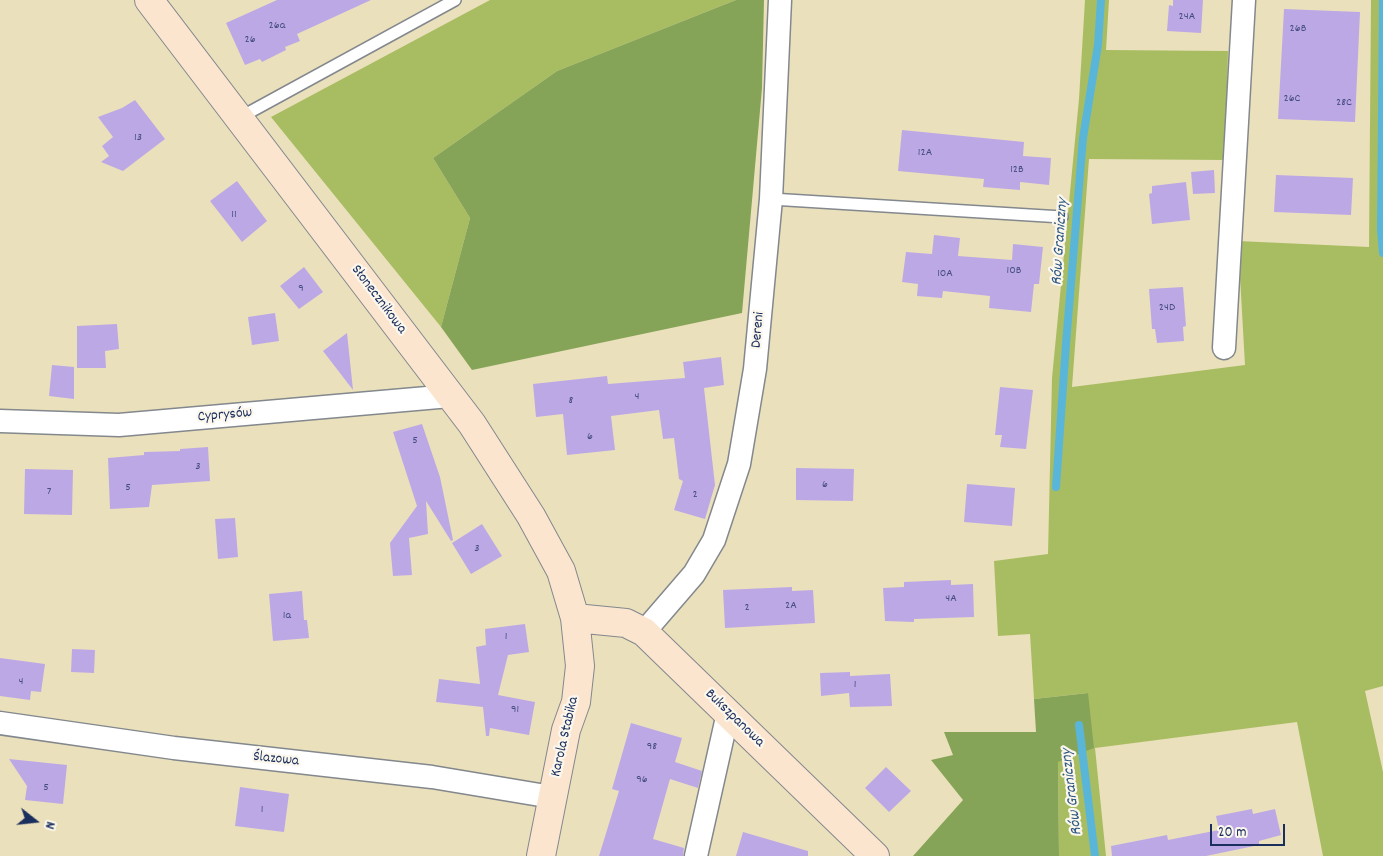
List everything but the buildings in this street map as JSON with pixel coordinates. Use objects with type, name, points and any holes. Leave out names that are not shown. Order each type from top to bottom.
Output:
[{"type":"street","name":"Słonecznikowa","points":[[149,0],[472,424],[535,524],[561,571],[575,618]]},
{"type":"street","name":"Dereni","points":[[644,632],[694,574],[714,540],[739,464],[755,369],[771,199],[780,0]]},
{"type":"street","points":[[1224,348],[1244,0]]},
{"type":"street","name":"Cyprysów","points":[[0,421],[119,425],[450,396]]},
{"type":"street","name":"Bukszpanowa","points":[[575,618],[626,623],[644,632],[875,856]]},
{"type":"street","name":"Karola Stabika","points":[[540,856],[566,730],[576,702],[580,666],[575,618]]},
{"type":"street","points":[[696,856],[728,713]]},
{"type":"street","name":"Ślazowa","points":[[0,723],[174,748],[432,778],[552,797]]},
{"type":"lane","points":[[239,118],[455,0]]},
{"type":"lane","points":[[771,199],[1062,217]]},
{"type":"green space","points":[[490,0],[736,0],[557,71],[433,158],[470,218],[441,327],[271,117]]},
{"type":"green space","points":[[736,0],[764,0],[762,88],[742,313],[472,370],[441,327],[470,218],[433,158],[557,71]]},
{"type":"green space","points":[[1085,0],[1109,0],[1106,50],[1228,51],[1225,160],[1089,159],[1072,387],[1245,365],[1238,241],[1369,247],[1371,0],[1383,0],[1383,686],[1365,691],[1383,772],[1383,856],[1323,856],[1297,722],[1095,748],[1106,856],[1059,856],[1058,762],[1088,693],[1034,699],[1030,634],[998,636],[994,561],[1048,554],[1052,378],[1079,99]]},
{"type":"green space","points":[[1088,693],[1094,748],[1058,762],[1059,856],[913,856],[963,800],[931,760],[953,755],[944,732],[1036,732],[1034,699]]},
{"type":"waterway","name":"Rów Graniczny","points":[[1056,487],[1083,138],[1098,45],[1101,0]]},
{"type":"waterway","points":[[1383,0],[1381,230],[1383,253]]},
{"type":"waterway","name":"Rów Graniczny","points":[[1079,725],[1095,856]]}]
